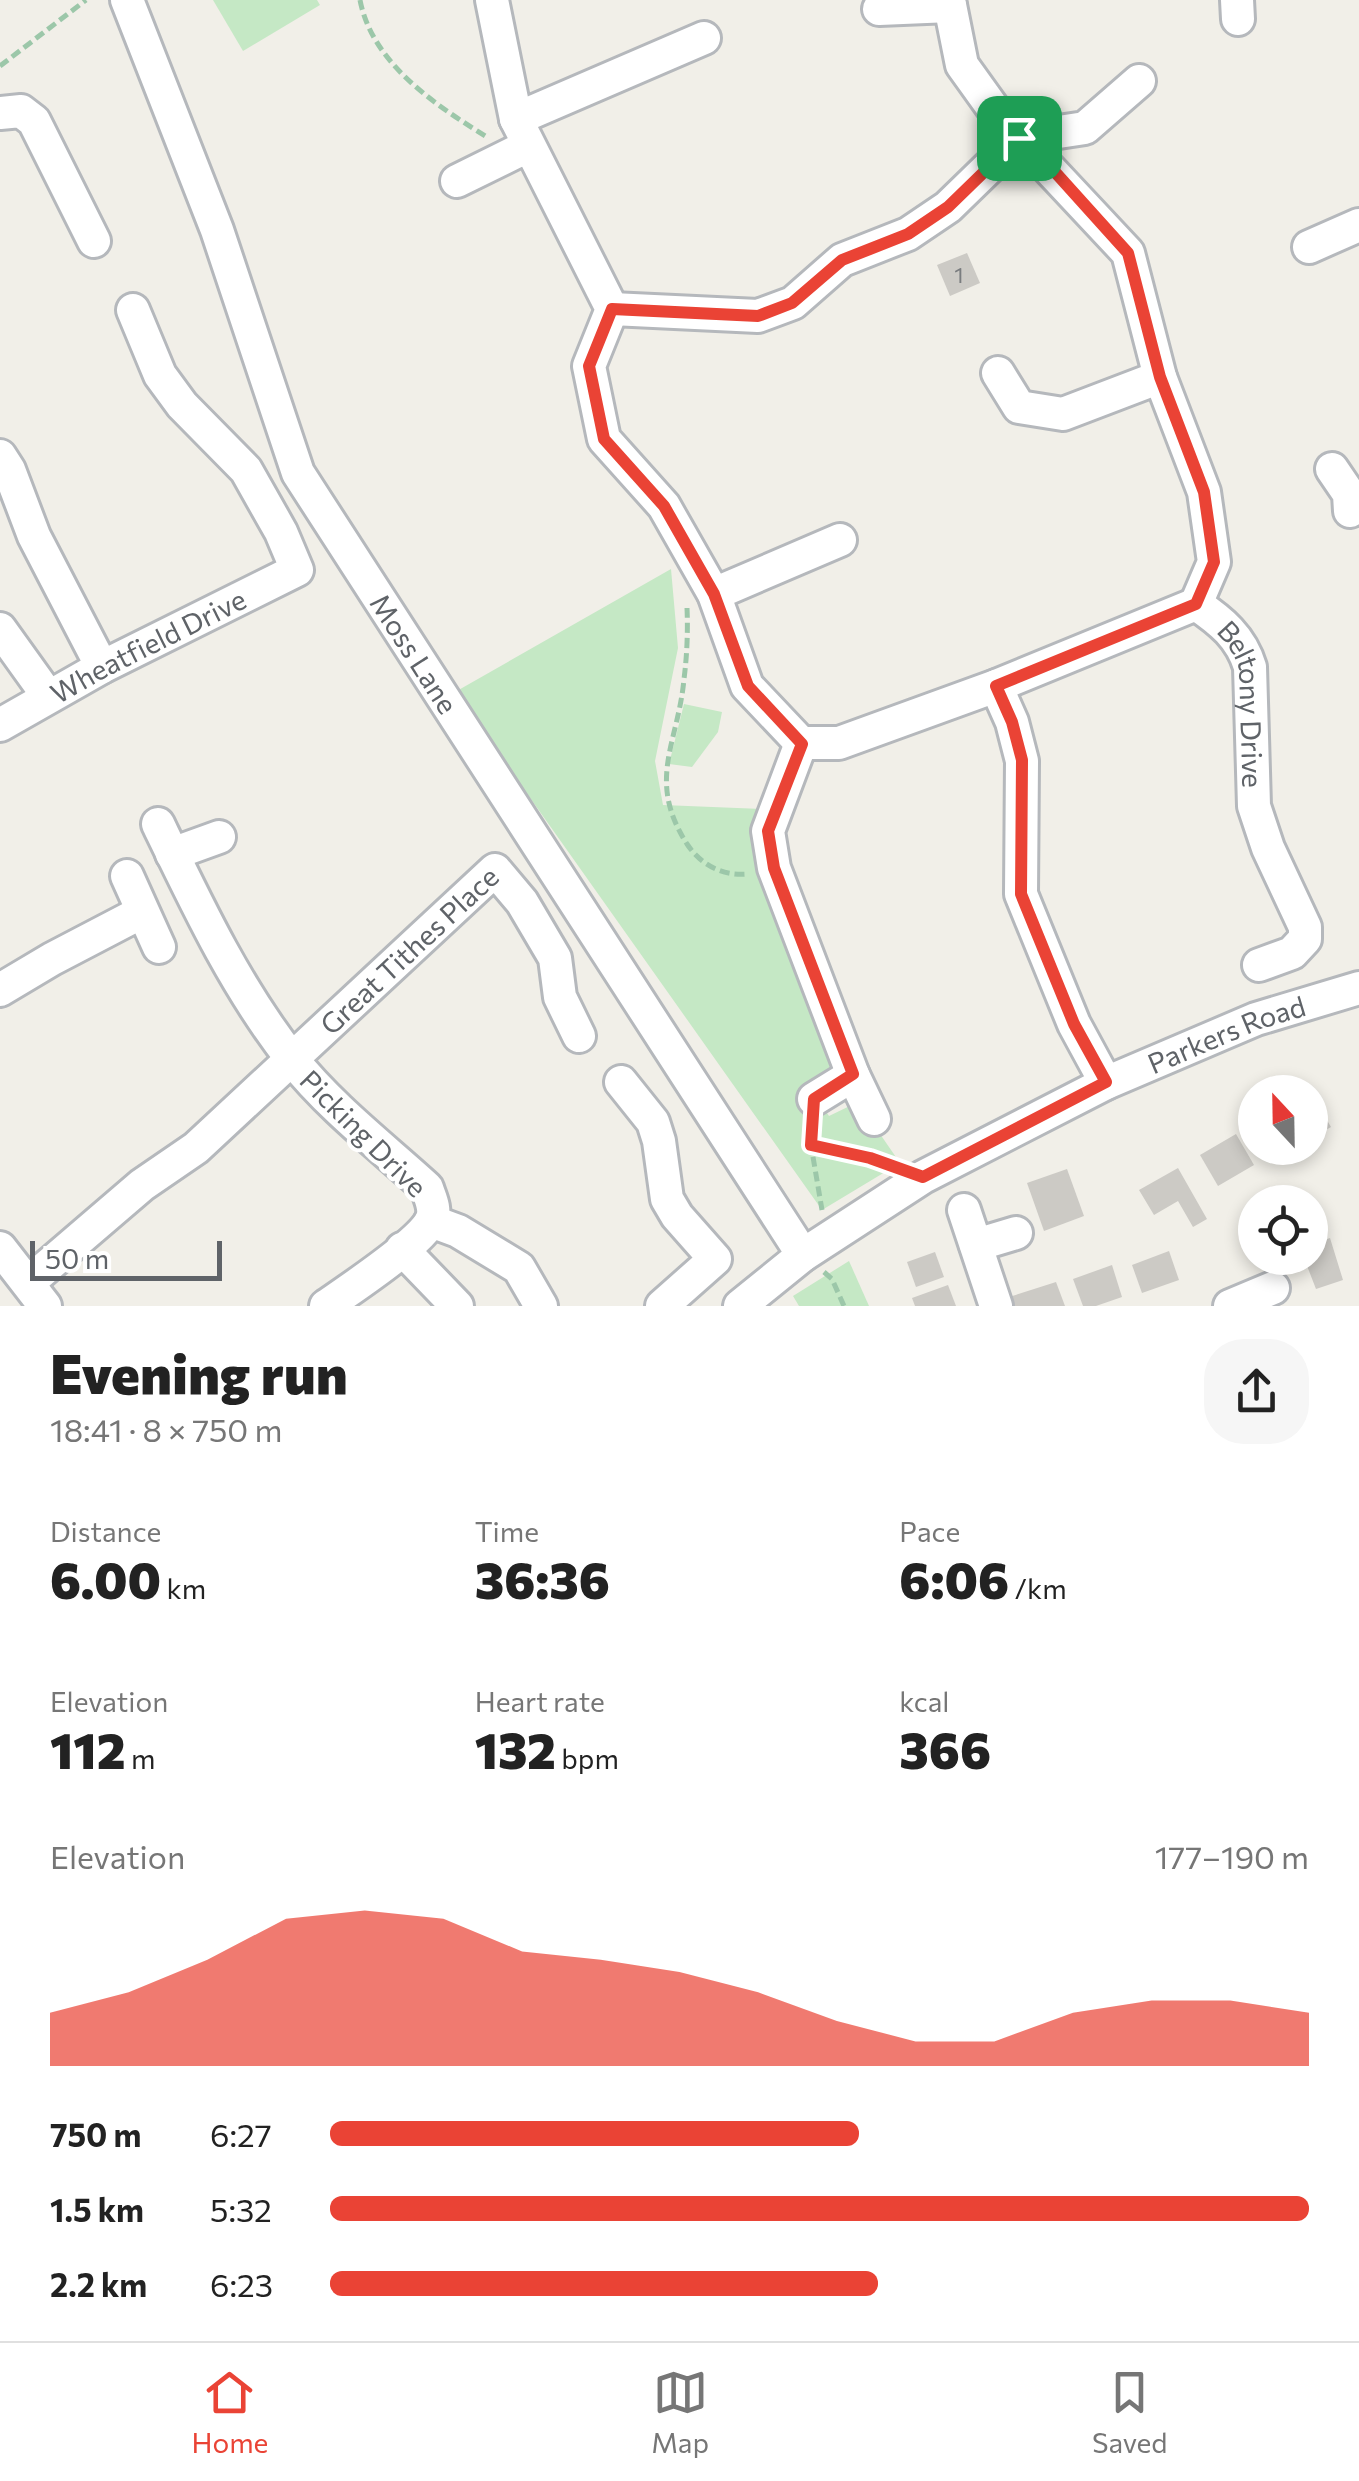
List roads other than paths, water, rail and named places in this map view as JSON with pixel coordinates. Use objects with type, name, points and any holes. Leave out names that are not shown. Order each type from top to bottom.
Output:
[{"type":"street","name":"Moss Lane","points":[[127,0],[217,230],[298,473],[803,1255]]},
{"type":"street","points":[[492,0],[517,141],[612,309]]},
{"type":"street","name":"Beltony Drive","points":[[879,9],[949,3],[962,65],[1019,138],[1128,253],[1160,377],[1204,492],[1214,562],[1196,604],[1232,633],[1246,655],[1250,667],[1254,806],[1268,848],[1305,927],[1305,939],[1292,953],[1259,965]]},
{"type":"street","points":[[457,181],[517,141],[693,56]]},
{"type":"street","points":[[612,309],[758,316],[792,303],[842,260],[908,234],[948,207],[1019,138],[1085,128],[1139,81]]},
{"type":"street","points":[[0,114],[21,112],[34,121],[94,240]]},
{"type":"street","points":[[612,309],[589,366],[604,439],[664,506],[700,599],[748,686],[802,744],[839,743],[996,686],[1196,604]]},
{"type":"street","name":"Wheatfield Drive","points":[[0,724],[297,570],[281,532],[246,470],[182,405],[160,375],[134,310]]},
{"type":"street","points":[[998,373],[1019,406],[1063,414],[1160,377]]},
{"type":"street","points":[[0,456],[52,573],[102,668]]},
{"type":"street","points":[[700,599],[840,540]]},
{"type":"street","points":[[0,630],[48,696]]},
{"type":"street","points":[[996,686],[1012,722],[1022,760],[1021,894],[1074,1024],[1106,1082]]},
{"type":"street","points":[[802,744],[768,831],[774,868],[874,1119]]},
{"type":"street","name":"Picking Drive","points":[[219,837],[165,839],[214,941],[292,1060],[427,1188],[433,1215]]},
{"type":"street","name":"Great Tithes Place","points":[[292,1060],[495,870],[522,902],[555,958],[560,997],[579,1036]]},
{"type":"street","points":[[127,876],[158,947]]},
{"type":"street","points":[[0,990],[142,912]]},
{"type":"street","name":"Parkers Road","points":[[740,1306],[803,1255],[923,1177],[1106,1082],[1256,1019],[1359,988]]},
{"type":"street","points":[[0,1248],[37,1294],[133,1174],[196,1148],[292,1060]]},
{"type":"street","points":[[814,1099],[853,1074]]},
{"type":"street","points":[[621,1082],[653,1122],[660,1141],[667,1199],[715,1259],[662,1306]]},
{"type":"street","points":[[964,1210],[996,1306]]},
{"type":"street","points":[[326,1306],[402,1249],[433,1215],[519,1268],[541,1306]]},
{"type":"street","points":[[976,1245],[1016,1233]]},
{"type":"street","points":[[402,1249],[457,1306]]},
{"type":"street","points":[[1239,1305],[1273,1288]]}]
